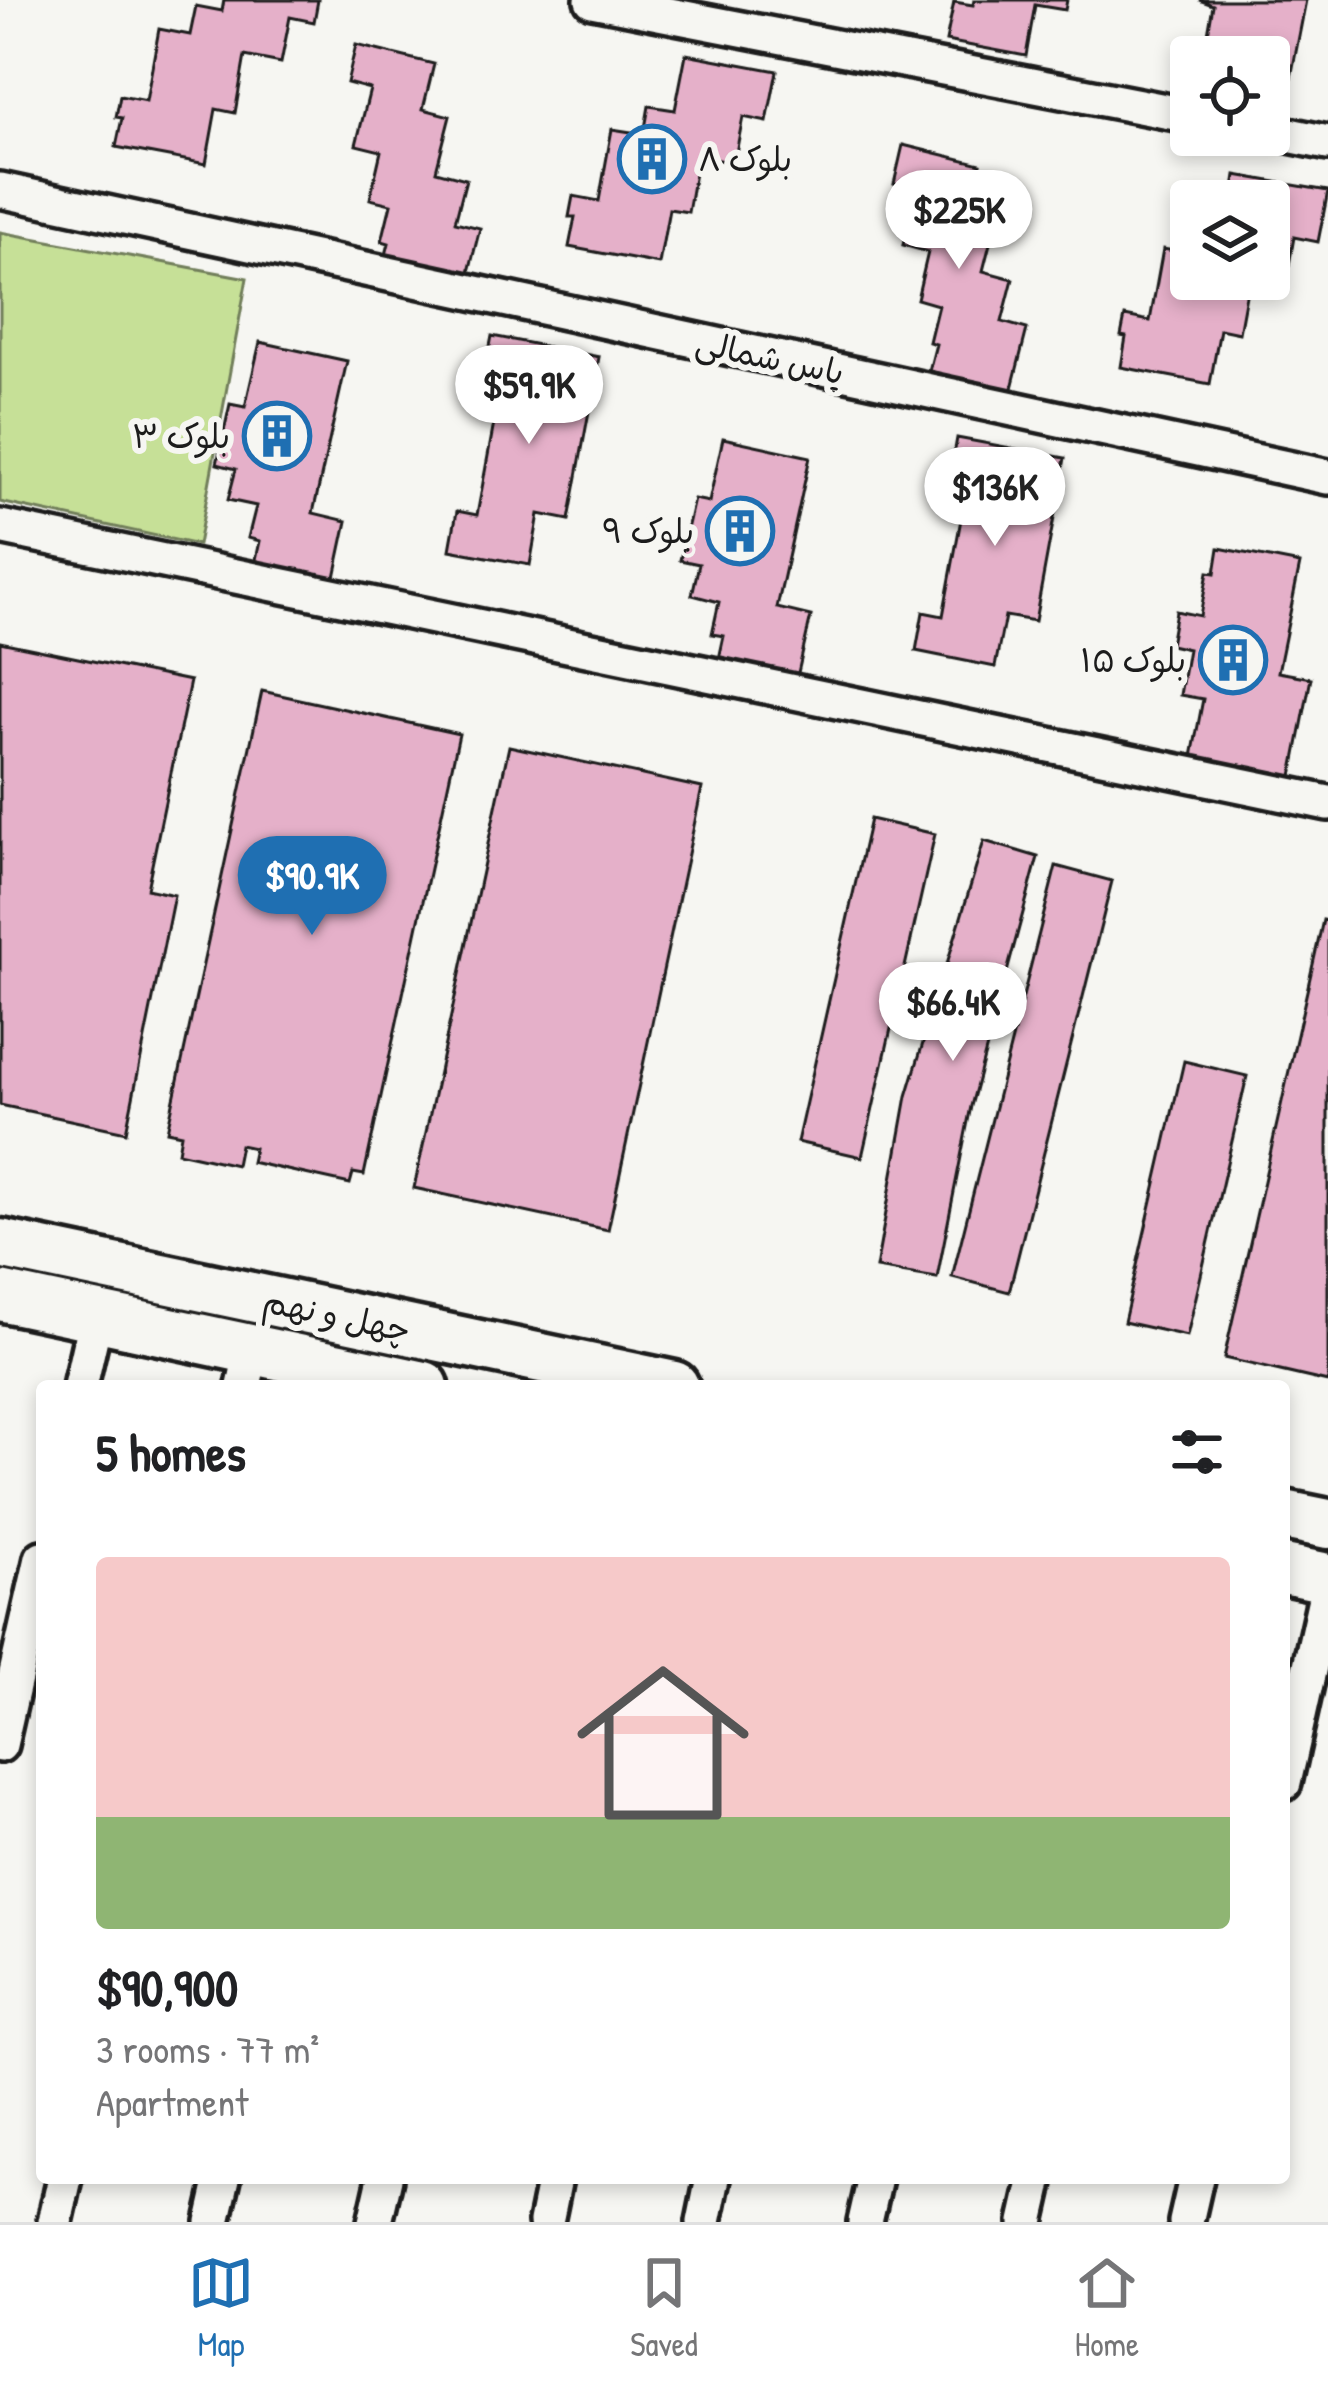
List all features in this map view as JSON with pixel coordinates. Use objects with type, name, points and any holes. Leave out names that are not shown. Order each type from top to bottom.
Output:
[{"type":"street","points":[[592,0],[1170,112]]},
{"type":"street","points":[[1290,135],[1328,142]]},
{"type":"street","name":"یاس شمالی","points":[[0,190],[1328,477]]},
{"type":"street","points":[[0,527],[1328,803]]},
{"type":"street","name":"چهل و نهم","points":[[0,1244],[646,1380]]},
{"type":"street","name":"چهل و نهم","points":[[0,1296],[96,1316],[248,1368],[367,1380]]},
{"type":"street","points":[[81,1380],[96,1316]]},
{"type":"street","points":[[1290,1516],[1328,1524]]},
{"type":"street","points":[[1290,1571],[1328,1582],[1290,1756]]},
{"type":"street","points":[[0,1745],[36,1585]]},
{"type":"street","points":[[55,2222],[64,2184]]},
{"type":"street","points":[[214,2222],[222,2184]]},
{"type":"street","points":[[375,2222],[384,2184]]},
{"type":"street","points":[[545,2222],[554,2184]]},
{"type":"street","points":[[704,2222],[712,2184]]},
{"type":"street","points":[[866,2222],[874,2184]]},
{"type":"street","points":[[1027,2222],[1036,2184]]},
{"type":"street","points":[[1186,2222],[1195,2184]]},
{"type":"green space","points":[[0,232],[247,278],[198,545],[0,502]]},
{"type":"building","points":[[224,0],[318,0],[314,22],[290,17],[281,63],[245,56],[235,113],[216,109],[206,164],[116,147],[122,118],[116,117],[120,96],[146,101],[159,29],[190,35],[196,6],[222,11]]},
{"type":"building","points":[[974,0],[1067,0],[1065,10],[1035,5],[1026,56],[946,41],[954,2],[973,5]]},
{"type":"building","points":[[1199,0],[1306,0],[1290,83],[1290,36],[1208,36],[1213,5]]},
{"type":"building","points":[[356,45],[434,64],[423,109],[450,116],[436,171],[466,179],[455,222],[480,228],[464,292],[382,271],[389,243],[382,241],[391,204],[370,199],[381,151],[356,145],[370,89],[347,83]]},
{"type":"building","name":"بلوک ۸","points":[[686,54],[777,71],[767,122],[743,117],[734,163],[698,156],[688,212],[669,209],[659,264],[569,247],[575,217],[569,217],[573,196],[599,201],[612,129],[644,134],[649,106],[675,110]]},
{"type":"building","points":[[903,145],[981,164],[970,210],[997,216],[983,271],[1013,279],[1002,322],[1027,329],[1011,392],[929,371],[936,344],[929,342],[938,305],[917,299],[928,252],[903,245],[917,189],[894,184]]},
{"type":"building","points":[[1290,184],[1328,191],[1318,242],[1294,237],[1290,260]]},
{"type":"building","points":[[1163,249],[1170,250],[1170,300],[1245,300],[1239,333],[1220,329],[1210,384],[1121,367],[1125,316],[1150,321]]},
{"type":"building","points":[[492,336],[599,357],[569,520],[539,514],[530,565],[450,550],[457,511],[477,515],[500,391],[482,387]]},
{"type":"building","name":"بلوک ۳","points":[[260,342],[347,361],[313,513],[347,521],[334,582],[255,564],[260,541],[248,538],[256,506],[228,500],[236,469],[217,464],[230,404],[245,407]]},
{"type":"building","name":"بلوک ۹","points":[[723,438],[810,457],[777,608],[811,616],[797,677],[719,659],[724,636],[712,634],[719,602],[692,595],[699,564],[680,560],[694,499],[709,502]]},
{"type":"building","points":[[957,438],[1065,458],[1035,621],[1005,616],[995,667],[916,651],[923,612],[943,616],[966,492],[948,489]]},
{"type":"building","name":"بلوک ۱۵","points":[[1219,548],[1300,564],[1278,672],[1311,678],[1291,781],[1191,762],[1203,699],[1180,695],[1188,649],[1170,645],[1176,611],[1200,616],[1208,572],[1215,573]]},
{"type":"building","points":[[0,642],[190,681],[147,889],[174,895],[126,1132],[0,1105]]},
{"type":"building","points":[[262,691],[459,734],[364,1175],[353,1173],[350,1184],[251,1162],[254,1148],[240,1145],[236,1165],[178,1152],[181,1134],[167,1131]]},
{"type":"building","points":[[509,746],[702,788],[608,1230],[414,1188]]},
{"type":"building","points":[[870,819],[935,834],[862,1157],[797,1142]]},
{"type":"building","points":[[984,841],[1038,857],[971,1106],[937,1278],[876,1268],[907,1096]]},
{"type":"building","points":[[1056,866],[1112,881],[1009,1292],[952,1277]]},
{"type":"building","points":[[1323,920],[1328,921],[1328,1382],[1224,1358]]},
{"type":"building","points":[[1184,1061],[1247,1076],[1187,1336],[1124,1322]]},
{"type":"place","name":"بلوک ۸","points":[[652,159]]},
{"type":"place","name":"بلوک ۳","points":[[277,436]]},
{"type":"place","name":"بلوک ۹","points":[[740,531]]},
{"type":"place","name":"بلوک ۱۵","points":[[1233,660]]}]
